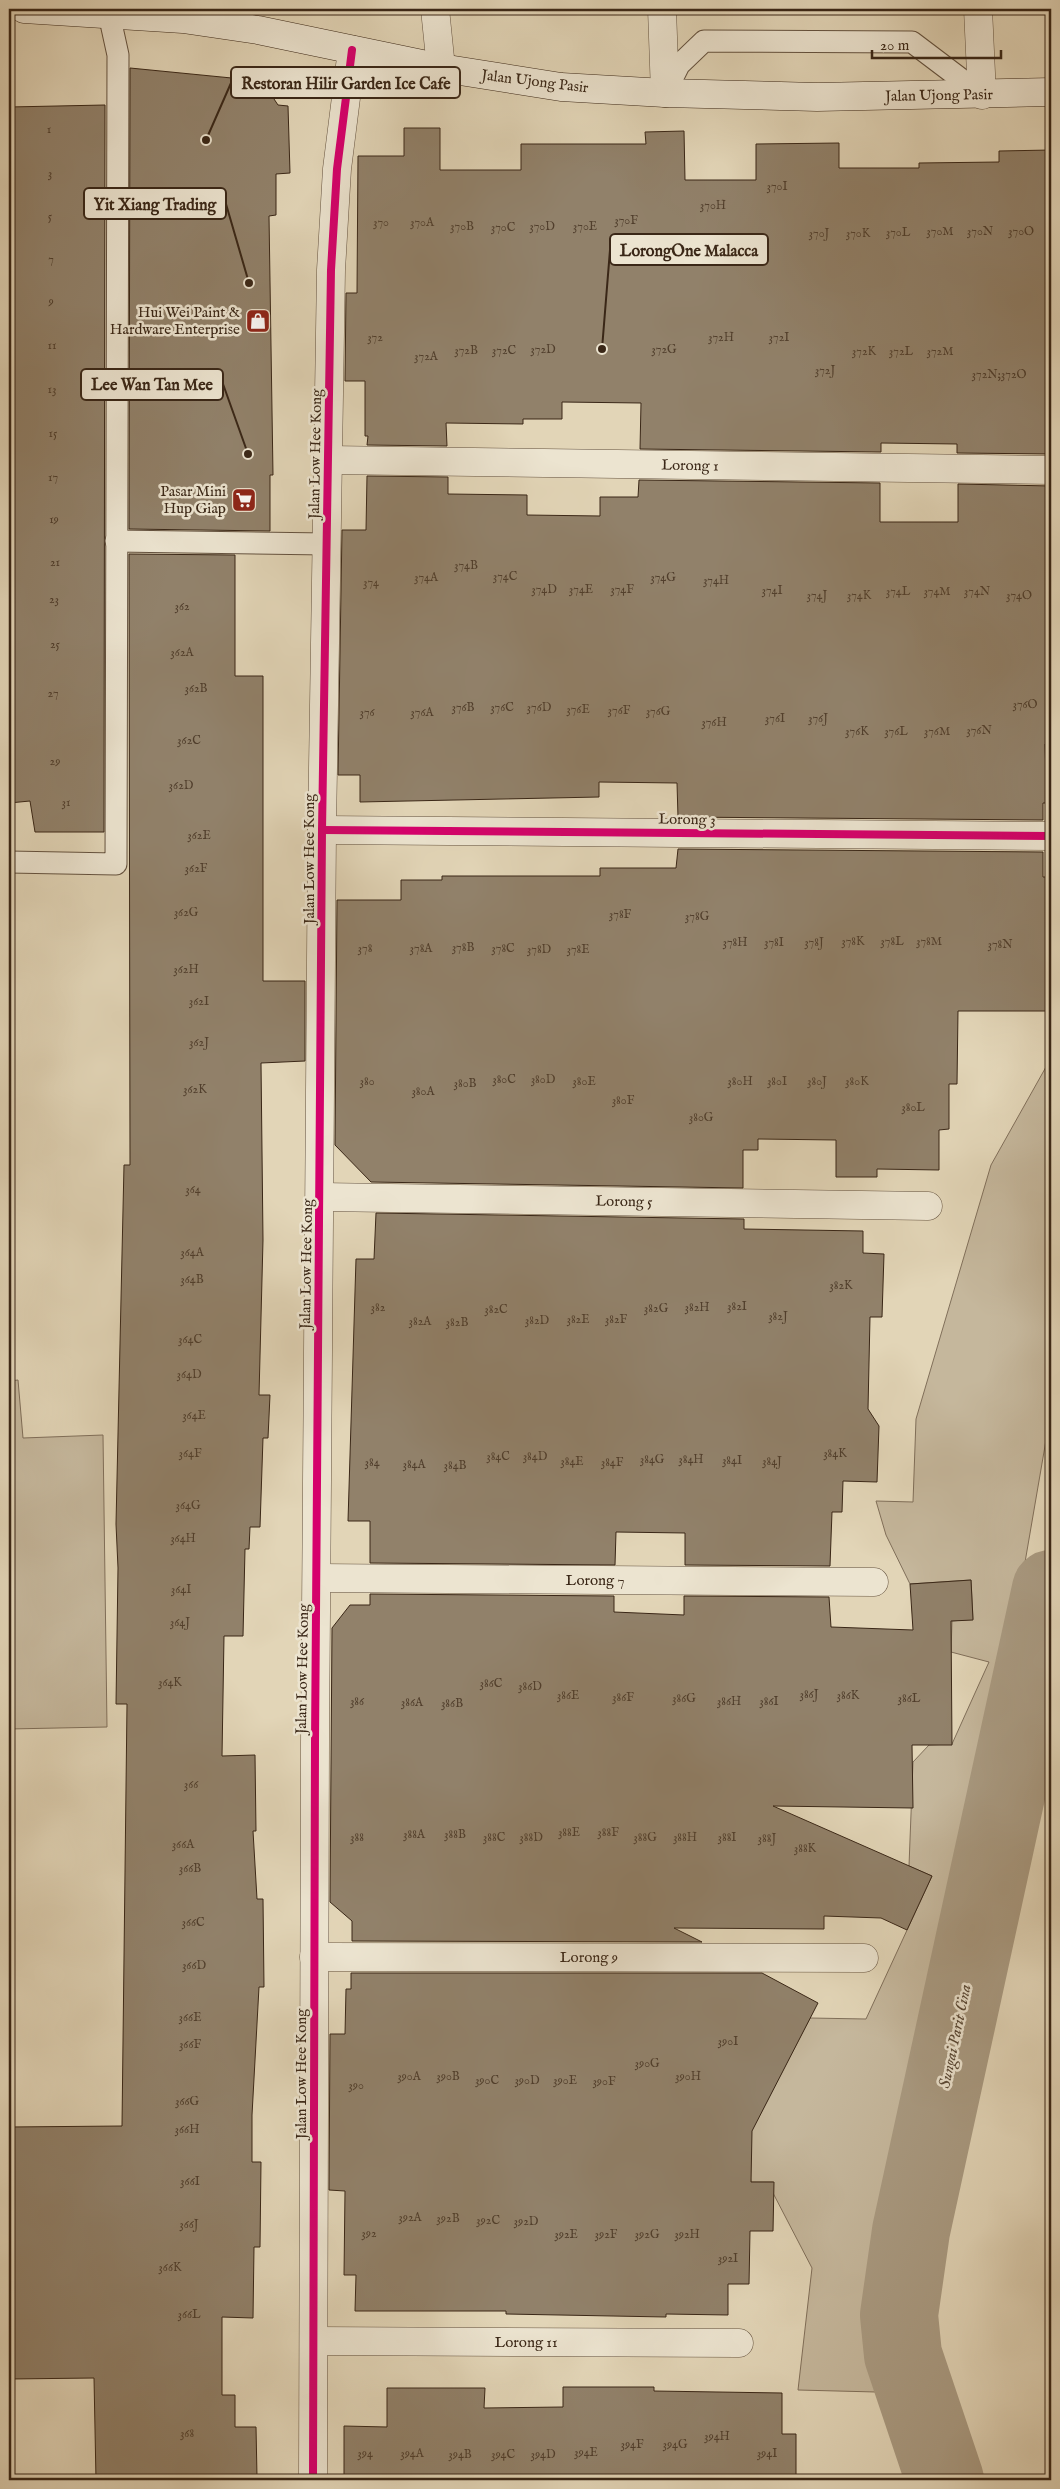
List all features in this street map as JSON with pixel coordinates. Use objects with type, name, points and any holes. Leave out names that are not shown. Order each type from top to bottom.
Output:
[{"type":"street","name":"Jalan Ujong Pasir","points":[[24,9],[108,11],[184,19],[258,30],[441,68],[561,87],[665,93],[817,97],[982,95],[1051,92]]},
{"type":"street","points":[[435,9],[441,68]]},
{"type":"street","points":[[662,9],[665,93]]},
{"type":"street","points":[[978,9],[982,95]]},
{"type":"street","name":"Jalan Low Hee Kong","points":[[313,2480],[314,1957],[321,1197],[322,830],[332,261],[337,169],[352,50]]},
{"type":"street","name":"Lorong 1","points":[[329,460],[1051,470]]},
{"type":"street","name":"Lorong 3","points":[[322,830],[1051,836]]},
{"type":"street","name":"Lorong 5","points":[[321,1197],[928,1206]]},
{"type":"street","name":"Lorong 7","points":[[317,1578],[874,1582]]},
{"type":"street","name":"Lorong 9","points":[[314,1957],[864,1958]]},
{"type":"street","name":"Lorong 11","points":[[314,2341],[738,2342]]},
{"type":"lane","points":[[9,862],[116,864],[118,55],[108,11]]},
{"type":"lane","points":[[665,93],[680,65],[704,41],[912,42],[982,95]]},
{"type":"lane","points":[[116,541],[327,544]]},
{"type":"shaded area","points":[[1051,1058],[1051,1411],[1018,1603],[968,1854],[913,2075],[877,2262],[871,2339],[876,2392],[798,2390],[812,2268],[773,2193],[773,2182],[751,2182],[746,2141],[810,2018],[866,2019],[932,1876],[909,1866],[913,1762],[929,1745],[952,1744],[989,1662],[951,1652],[952,1621],[973,1619],[971,1580],[910,1584],[886,1535],[876,1501],[913,1502],[916,1419],[991,1165]]},
{"type":"shaded area","points":[[18,1380],[23,1438],[103,1435],[107,1727],[9,1729],[9,1381]]},
{"type":"building","points":[[130,68],[262,81],[278,105],[288,106],[290,173],[276,174],[276,215],[269,216],[273,475],[270,475],[270,531],[129,529]]},
{"type":"building","points":[[105,105],[104,832],[35,832],[30,801],[9,803],[9,107]]},
{"type":"building","points":[[404,128],[440,128],[440,170],[521,170],[521,144],[646,144],[645,132],[684,131],[685,180],[756,180],[756,144],[839,143],[839,168],[919,168],[919,163],[999,162],[999,151],[1051,150],[1051,454],[957,453],[957,444],[881,443],[881,452],[640,449],[641,403],[562,402],[562,419],[523,419],[523,424],[446,423],[447,446],[367,445],[368,436],[365,436],[365,381],[345,381],[346,293],[357,293],[358,156],[404,156]]},
{"type":"building","points":[[367,476],[448,477],[448,494],[527,495],[527,515],[600,516],[600,497],[638,497],[639,480],[880,483],[880,522],[958,522],[958,484],[1051,486],[1051,745],[1045,744],[1047,803],[1043,803],[1043,820],[678,817],[677,783],[599,782],[599,797],[360,802],[360,775],[338,775],[342,530],[366,530]]},
{"type":"building","points":[[129,554],[235,555],[235,676],[263,676],[263,981],[305,981],[305,1061],[261,1063],[263,1240],[259,1395],[270,1395],[268,1438],[263,1438],[260,1527],[250,1527],[249,1549],[245,1549],[243,1636],[224,1636],[222,1756],[255,1755],[256,1831],[253,1831],[257,1899],[263,1899],[264,1987],[259,1987],[252,2115],[252,2162],[261,2162],[260,2247],[254,2247],[253,2318],[222,2317],[222,2395],[235,2395],[235,2427],[256,2427],[257,2477],[236,2477],[236,2480],[96,2480],[94,2378],[9,2379],[9,2127],[122,2126],[127,1704],[116,1704],[118,1568],[116,1524],[124,1165],[130,1165]]},
{"type":"building","points":[[678,849],[1043,852],[1043,877],[1051,877],[1051,1011],[958,1011],[957,1084],[949,1084],[949,1129],[939,1130],[939,1170],[877,1169],[877,1177],[836,1177],[836,1140],[758,1139],[758,1150],[743,1150],[743,1188],[371,1182],[335,1145],[337,900],[401,900],[401,880],[442,880],[442,876],[600,876],[600,868],[676,868]]},
{"type":"building","points":[[376,1213],[744,1219],[744,1229],[863,1231],[863,1253],[884,1254],[882,1317],[870,1317],[868,1409],[879,1426],[877,1482],[843,1481],[842,1512],[832,1512],[830,1566],[685,1565],[685,1533],[616,1532],[615,1565],[370,1563],[370,1521],[348,1521],[356,1259],[374,1259]]},
{"type":"building","points":[[971,1580],[973,1620],[951,1621],[952,1745],[912,1745],[913,1808],[773,1806],[932,1876],[907,1930],[881,1918],[824,1916],[824,1929],[674,1928],[702,1942],[352,1941],[352,1921],[330,1902],[332,1628],[350,1605],[370,1605],[370,1594],[614,1596],[614,1612],[684,1615],[684,1596],[829,1597],[831,1627],[913,1630],[910,1584]]},
{"type":"building","points":[[351,1973],[762,1973],[818,2003],[752,2131],[751,2182],[774,2182],[773,2231],[750,2231],[749,2284],[728,2284],[728,2315],[666,2314],[666,2317],[506,2314],[506,2311],[355,2311],[356,2275],[344,2275],[345,2191],[329,2190],[330,2034],[345,2034],[346,1989],[351,1989]]},
{"type":"building","points":[[563,2387],[654,2387],[654,2391],[782,2393],[782,2434],[796,2434],[796,2480],[344,2480],[344,2426],[387,2427],[387,2388],[485,2388],[484,2408],[563,2407]]},
{"type":"waterway","name":"Sungai Parit Cina","points":[[945,2480],[903,2355],[899,2315],[911,2231],[1051,1589]]},
{"type":"cycle path","points":[[313,2480],[315,1743],[322,830],[331,270],[337,169],[352,50]]},
{"type":"cycle path","points":[[322,830],[1051,836]]},
{"type":"place","name":"Restoran Hilir Garden Ice Cafe","points":[[206,140]]},
{"type":"place","name":"Yit Xiang Trading","points":[[249,283]]},
{"type":"place","name":"Hui Wei Paint & Hardware Enterprise","points":[[258,321]]},
{"type":"place","name":"LorongOne Malacca","points":[[602,349]]},
{"type":"place","name":"Lee Wan Tan Mee","points":[[248,454]]},
{"type":"place","name":"Pasar Mini Hup Giap","points":[[244,500]]}]
